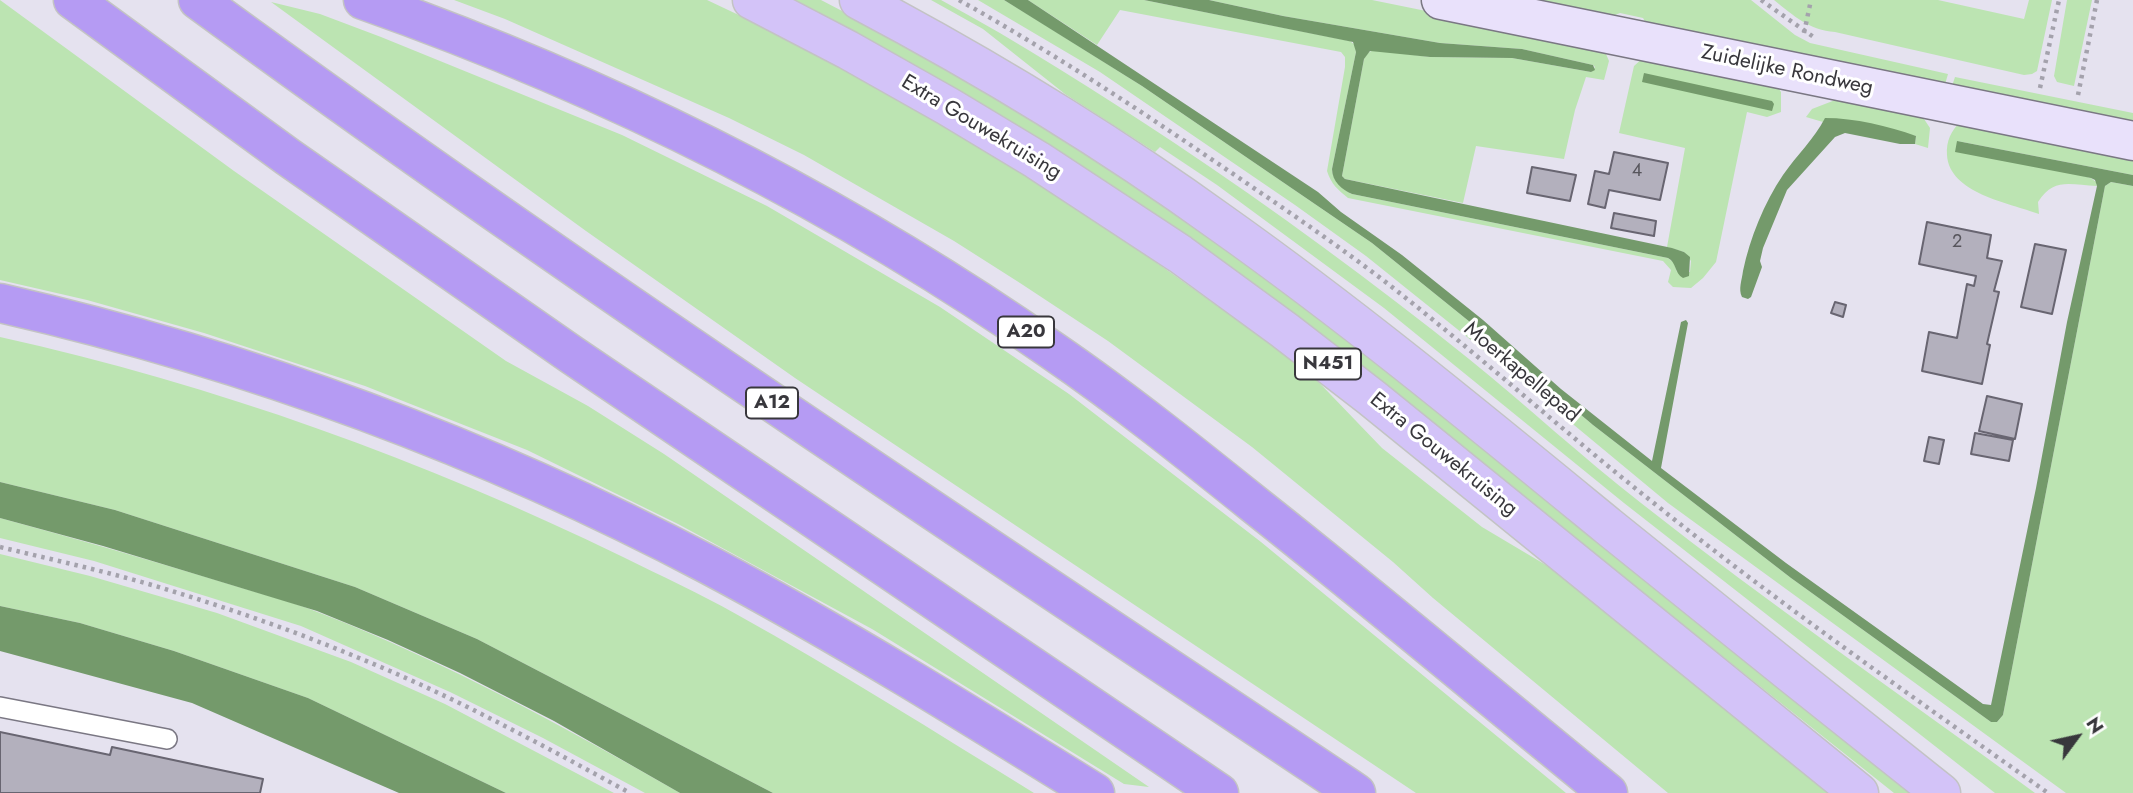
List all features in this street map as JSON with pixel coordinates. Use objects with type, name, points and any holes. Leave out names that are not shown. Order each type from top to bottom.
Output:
[{"type":"highway","points":[[73,0],[288,157],[572,355],[1219,793]]},
{"type":"highway","name":"A12","points":[[198,0],[335,101],[695,351],[1356,793]]},
{"type":"highway","name":"A20","points":[[363,0],[499,52],[635,111],[788,188],[935,273],[1052,350],[1175,441],[1608,793]]},
{"type":"highway","points":[[0,303],[219,361],[389,420],[508,468],[630,525],[805,617],[907,676],[1095,793]]},
{"type":"main road","name":"Extra Gouwekruising","points":[[752,0],[848,50],[1004,140],[1225,286],[1372,398],[1859,793]]},
{"type":"main road","name":"N451","points":[[859,0],[1048,108],[1222,223],[1442,390],[1941,793]]},
{"type":"main road","name":"Zuidelijke Rondweg","points":[[1441,0],[2133,141]]},
{"type":"lane","points":[[0,707],[167,739]]},
{"type":"path","name":"Moerkapellepad","points":[[959,0],[1108,89],[1337,246],[1426,314],[1695,536],[1830,637],[2048,793]]},
{"type":"path","points":[[1804,31],[1811,0]]},
{"type":"path","points":[[2040,89],[2059,0]]},
{"type":"path","points":[[2078,96],[2097,0]]},
{"type":"path","points":[[0,547],[173,591],[361,658],[541,744],[630,793]]},
{"type":"shaded area","points":[[0,0],[234,171],[506,361],[588,406],[664,454],[1149,787],[1124,784],[872,629],[678,524],[527,450],[365,386],[204,333],[87,300],[0,280]]},
{"type":"shaded area","points":[[454,0],[707,0],[781,35],[900,98],[1101,223],[1306,369],[1382,448],[1482,527],[1561,574],[1836,793],[1668,793],[1252,447],[1108,341],[1020,283],[954,241],[804,155],[729,118],[505,19]]},
{"type":"shaded area","points":[[789,0],[821,0],[869,25],[963,77],[1178,214],[1299,300],[1915,793],[1894,793],[1561,528]]},
{"type":"shaded area","points":[[931,0],[941,0],[1058,68],[1173,142],[1286,220],[1469,359],[1597,468],[1689,541],[2035,793],[1995,793],[1624,503],[1384,308],[1217,185],[1160,147],[1155,152],[1065,94],[983,29]]},
{"type":"shaded area","points":[[978,0],[1004,0],[1032,17],[1142,86],[1372,243],[1593,425],[1791,578],[1991,722],[1997,722],[2003,715],[2105,186],[2111,182],[2133,186],[2133,793],[2066,793],[1668,503],[1366,256],[1100,72]]},
{"type":"shaded area","points":[[1004,0],[1028,0],[1318,192],[1483,320],[1561,389],[1652,461],[1681,322],[1686,320],[1688,323],[1661,468],[1786,563],[1983,704],[1991,705],[2067,322],[2097,186],[2091,178],[1955,152],[1957,141],[2133,175],[2133,186],[2111,182],[2105,186],[2003,715],[1997,722],[1991,722],[1791,578],[1593,425],[1372,243],[1142,86]]},
{"type":"shaded area","points":[[1028,0],[1144,0],[1350,41],[1355,45],[1356,52],[1332,169],[1336,180],[1345,190],[1352,194],[1668,258],[1674,263],[1677,272],[1690,272],[1691,261],[1684,252],[1667,247],[1685,148],[1619,133],[1634,66],[1645,56],[1775,83],[1781,92],[1781,112],[1767,117],[1747,112],[1716,262],[1691,288],[1673,287],[1668,282],[1671,270],[1663,261],[1348,198],[1335,186],[1327,171],[1345,67],[1345,57],[1341,52],[1120,10],[1097,45]]},
{"type":"shaded area","points":[[1144,0],[1209,0],[1283,16],[1440,43],[1522,49],[1593,65],[1595,70],[1591,72],[1512,58],[1430,57],[1370,51],[1364,59],[1342,176],[1345,179],[1672,248],[1690,257],[1689,276],[1680,276],[1668,258],[1348,192],[1336,181],[1332,169],[1356,52],[1353,42]]},
{"type":"shaded area","points":[[1209,0],[1372,0],[1603,47],[1609,61],[1604,80],[1586,77],[1564,159],[1476,146],[1463,203],[1345,179],[1342,176],[1367,54],[1376,50],[1430,57],[1512,58],[1591,72],[1595,67],[1593,65],[1522,49],[1440,43],[1283,16]]},
{"type":"shaded area","points":[[1523,0],[1751,0],[1795,35],[1810,43],[1948,74],[1944,88],[1647,25],[1643,18],[1620,13],[1608,18]]},
{"type":"shaded area","points":[[1774,0],[1938,0],[2024,19],[2029,0],[2052,0],[2037,71],[2024,75],[1817,28],[1802,21]]},
{"type":"shaded area","points":[[2067,0],[2092,0],[2074,86],[2057,82],[2054,76]]},
{"type":"shaded area","points":[[271,2],[320,14],[381,37],[622,135],[767,206],[940,307],[1069,394],[1261,542],[1566,793],[1416,793],[795,378],[586,231]]},
{"type":"shaded area","points":[[1644,73],[1772,101],[1774,104],[1772,111],[1642,82]]},
{"type":"shaded area","points":[[1955,77],[2133,113],[2133,126],[1951,89]]},
{"type":"shaded area","points":[[1843,97],[1922,116],[1930,128],[1928,148],[1915,144],[1916,136],[1826,118],[1823,122],[1806,117],[1812,109]]},
{"type":"shaded area","points":[[1825,118],[1860,121],[1894,129],[1916,136],[1915,144],[1900,144],[1845,133],[1835,137],[1787,190],[1763,248],[1760,261],[1762,267],[1751,297],[1742,297],[1740,291],[1746,259],[1764,209],[1783,175]]},
{"type":"shaded area","points":[[1961,121],[2133,157],[2133,175],[1957,141],[2091,178],[2097,186],[2063,184],[2050,189],[2038,202],[2039,214],[1997,201],[1969,187],[1958,179],[1950,168],[1947,145]]},
{"type":"shaded area","points":[[0,337],[81,356],[240,402],[395,457],[472,488],[736,614],[849,679],[1034,793],[773,793],[477,639],[355,587],[115,510],[0,482]]},
{"type":"shaded area","points":[[0,482],[115,510],[355,587],[477,639],[773,793],[680,793],[554,721],[460,673],[317,611],[103,546],[0,518]]},
{"type":"shaded area","points":[[0,518],[283,600],[367,632],[503,696],[680,793],[645,793],[450,692],[301,626],[94,561],[0,538]]},
{"type":"shaded area","points":[[0,554],[90,576],[217,613],[351,662],[445,704],[614,793],[506,793],[308,698],[174,651],[80,623],[0,606]]},
{"type":"shaded area","points":[[0,606],[80,623],[174,651],[308,698],[506,793],[399,793],[192,703],[0,651]]},
{"type":"building","points":[[1614,152],[1668,163],[1660,200],[1609,190],[1605,208],[1588,204],[1595,171],[1609,174]]},
{"type":"building","points":[[1532,167],[1576,175],[1570,201],[1527,193]]},
{"type":"building","points":[[1614,213],[1656,221],[1654,236],[1611,228]]},
{"type":"building","points":[[1927,222],[1991,235],[1987,258],[2002,261],[1994,291],[1999,292],[1987,344],[1990,345],[1982,384],[1922,371],[1929,332],[1957,338],[1967,284],[1974,286],[1976,276],[1919,264]]},
{"type":"building","points":[[2035,244],[2066,250],[2052,314],[2021,307]]},
{"type":"building","points":[[1835,302],[1846,305],[1843,317],[1831,313]]},
{"type":"building","points":[[1987,396],[2022,404],[2015,439],[1979,431]]},
{"type":"building","points":[[1975,433],[2013,440],[2009,461],[1971,454]]},
{"type":"building","points":[[1929,437],[1944,440],[1939,464],[1924,461]]},
{"type":"building","points":[[0,732],[110,755],[112,747],[263,779],[260,793],[0,793]]}]
